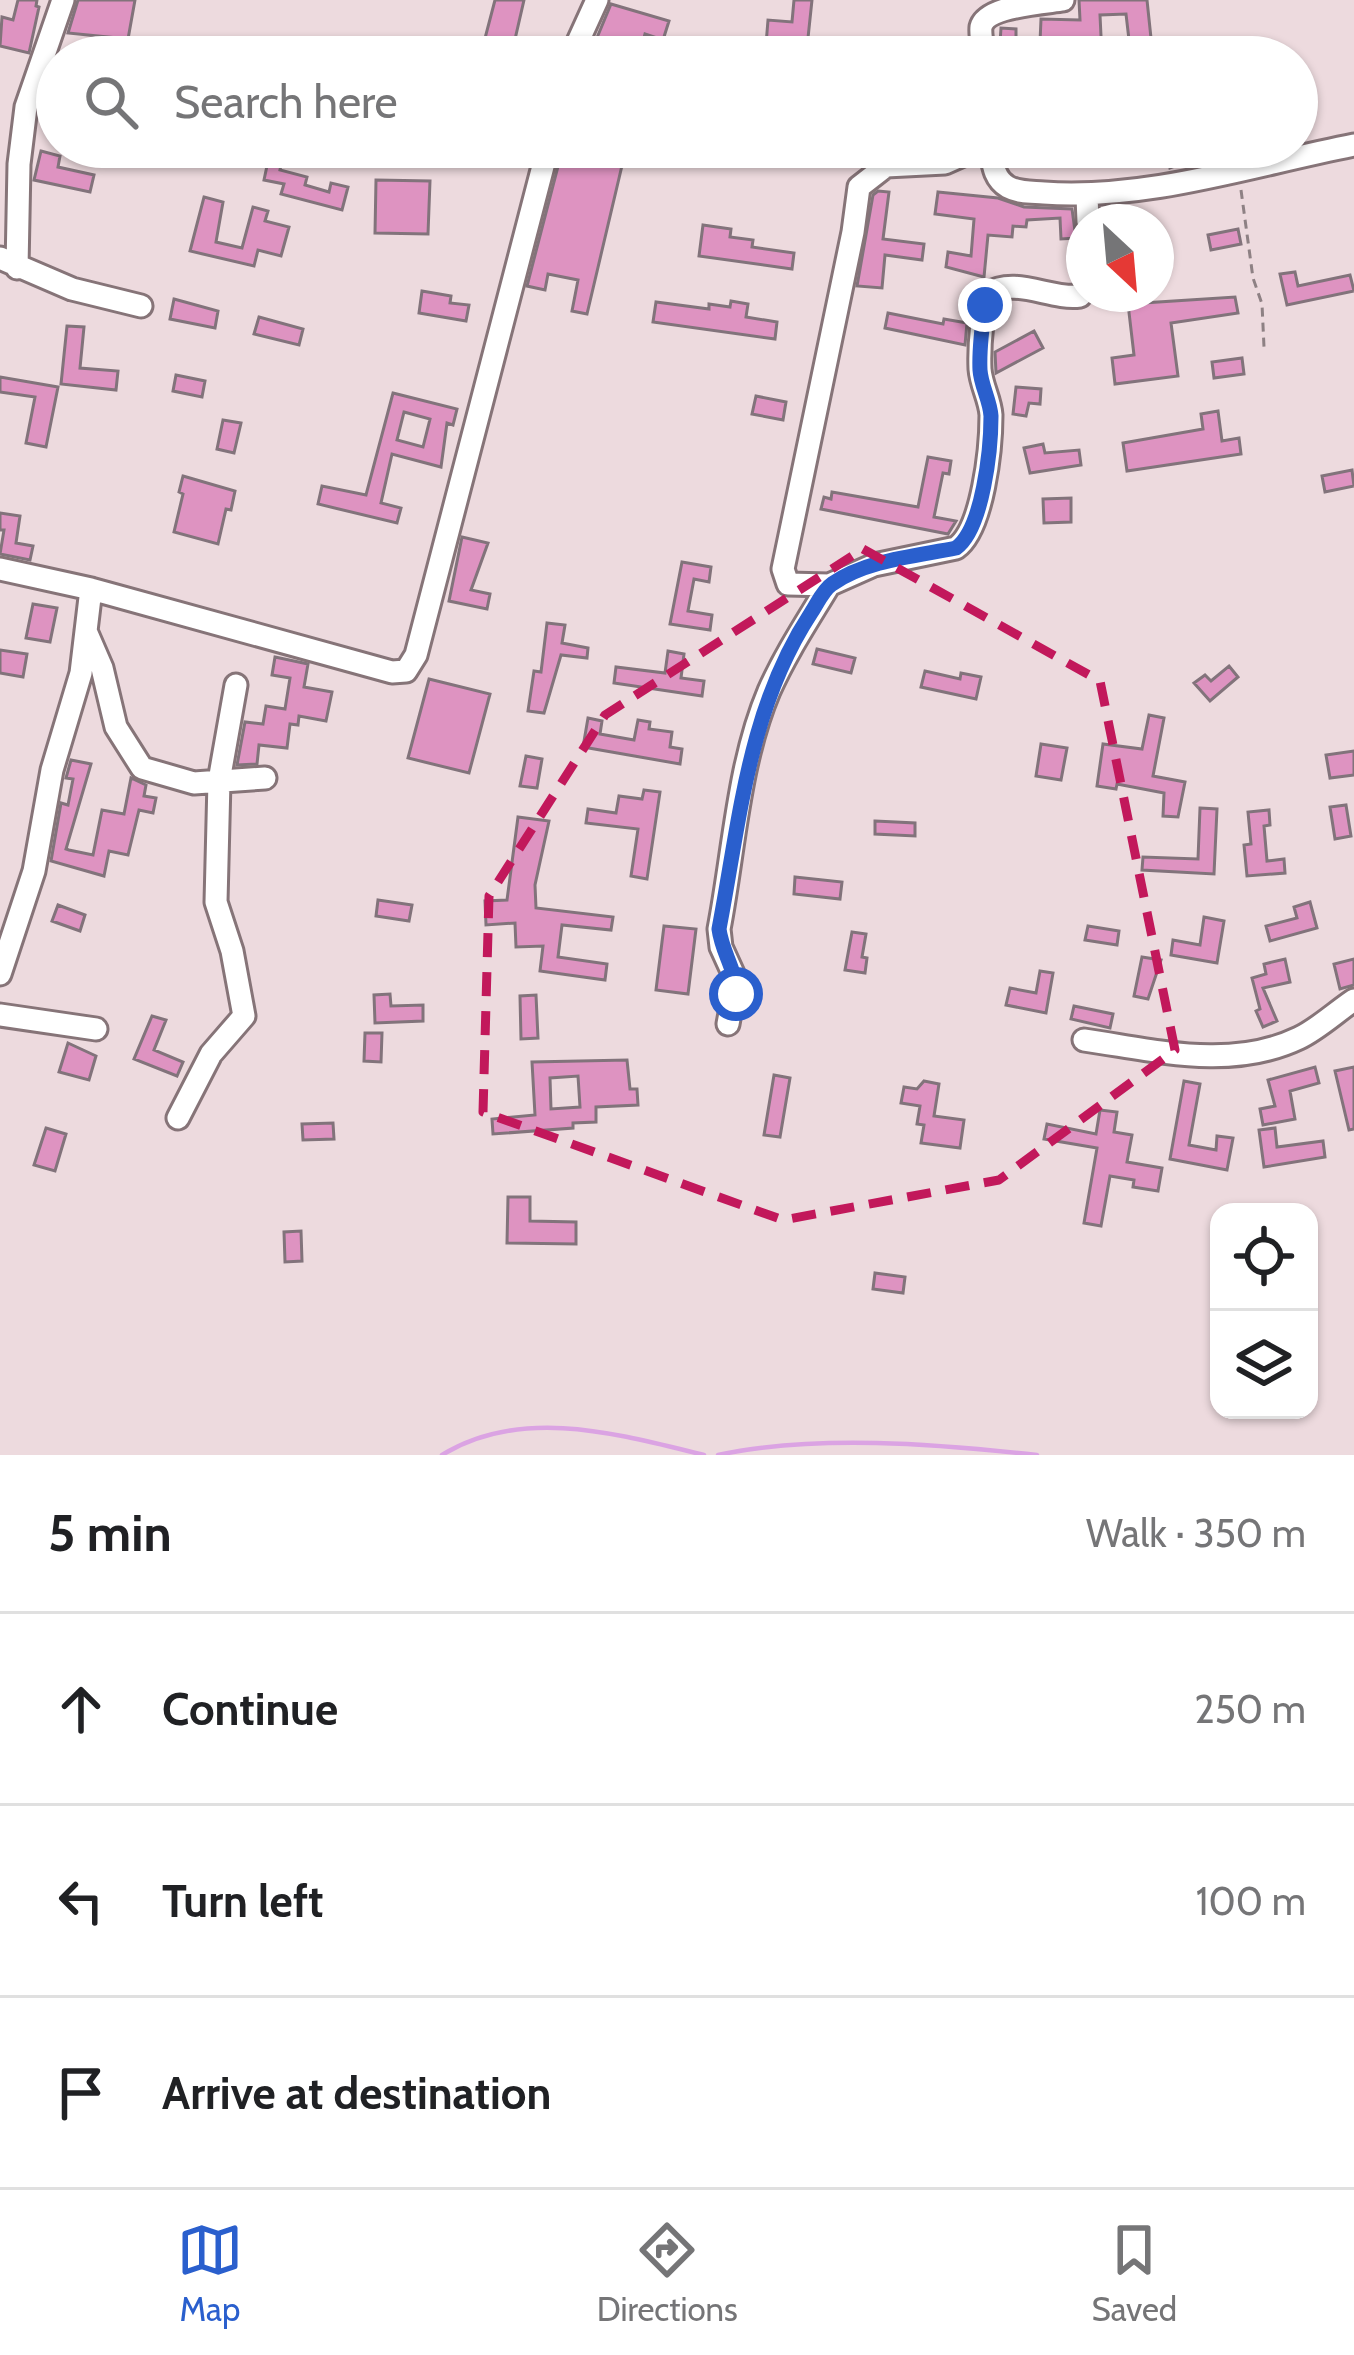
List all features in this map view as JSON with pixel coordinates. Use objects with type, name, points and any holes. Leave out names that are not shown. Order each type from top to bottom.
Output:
[{"type":"street","points":[[51,36],[63,0]]},
{"type":"street","points":[[581,36],[597,0]]},
{"type":"street","points":[[982,36],[981,26],[988,16],[1063,0]]},
{"type":"street","points":[[36,78],[26,107],[9,263],[72,289],[141,306]]},
{"type":"street","points":[[1318,152],[1354,145]]},
{"type":"street","points":[[0,569],[91,589],[392,672],[406,670],[416,655],[543,168]]},
{"type":"street","points":[[883,168],[859,187],[783,569],[788,584],[829,585],[874,566],[956,548],[966,540],[974,527],[988,454],[991,411],[980,375],[987,294],[998,288],[1036,289],[1066,297]]},
{"type":"street","points":[[993,168],[996,177],[1018,191],[1087,196],[1176,185],[1242,168]]},
{"type":"street","points":[[1087,196],[1087,204]]},
{"type":"street","points":[[728,1024],[736,980],[721,947],[719,929],[746,770],[767,695],[829,585]]},
{"type":"street","points":[[0,974],[34,871],[52,770],[81,673],[91,589]]},
{"type":"street","points":[[86,631],[102,668],[116,727],[142,768],[194,783],[266,778]]},
{"type":"street","points":[[178,1118],[211,1054],[244,1016],[232,951],[216,902],[220,781],[236,685]]},
{"type":"street","points":[[1084,1040],[1214,1058],[1262,1051],[1301,1037],[1354,1000]]},
{"type":"street","points":[[0,1015],[96,1029]]},
{"type":"path","points":[[1249,168],[1240,203],[1252,278],[1262,304],[1264,347]]},
{"type":"highlighted area","points":[[863,549],[1100,681],[1175,1050],[999,1180],[783,1220],[483,1112],[489,896],[605,715]]},
{"type":"building","points":[[18,0],[37,0],[39,7],[29,53],[0,46],[2,17],[13,20]]},
{"type":"building","points":[[78,0],[135,0],[129,36],[68,33]]},
{"type":"building","points":[[495,0],[524,0],[516,36],[486,36]]},
{"type":"building","points":[[794,0],[812,0],[808,36],[767,36],[768,20],[792,22]]},
{"type":"building","points":[[1079,0],[1147,0],[1151,36],[1129,36],[1126,14],[1100,15],[1101,36],[1040,36],[1041,19],[1080,20]]},
{"type":"building","points":[[611,4],[669,21],[664,36],[598,36]]},
{"type":"building","points":[[1001,28],[1016,29],[1016,36],[1000,36]]},
{"type":"building","points":[[37,168],[94,175],[90,192],[34,180]]},
{"type":"building","points":[[267,168],[280,168],[307,177],[305,185],[329,192],[331,183],[348,187],[342,210],[281,194],[284,184],[264,180]]},
{"type":"building","points":[[558,168],[621,168],[587,314],[572,311],[578,280],[548,274],[545,290],[527,286]]},
{"type":"building","points":[[376,180],[430,181],[428,234],[375,233]]},
{"type":"building","points":[[889,192],[883,239],[924,244],[922,260],[885,255],[882,288],[857,286],[873,195]]},
{"type":"building","points":[[938,192],[998,198],[1024,207],[1066,209],[1066,239],[1061,239],[1060,218],[1027,220],[1026,227],[1013,226],[1012,237],[988,235],[984,277],[946,267],[948,252],[971,256],[974,219],[935,214]]},
{"type":"building","points":[[204,197],[223,202],[216,242],[242,248],[253,207],[268,211],[265,221],[289,227],[281,256],[258,250],[254,266],[190,251]]},
{"type":"building","points":[[703,225],[731,229],[730,237],[753,240],[752,247],[794,253],[792,269],[699,256]]},
{"type":"building","points":[[1238,229],[1241,244],[1211,250],[1208,235]]},
{"type":"building","points":[[1295,272],[1298,286],[1350,275],[1354,291],[1287,305],[1280,274]]},
{"type":"building","points":[[422,291],[469,305],[466,321],[419,313]]},
{"type":"building","points":[[1235,297],[1238,313],[1171,323],[1178,376],[1115,384],[1112,358],[1134,355],[1129,312],[1174,312],[1174,301]]},
{"type":"building","points":[[174,299],[218,311],[215,328],[170,319]]},
{"type":"building","points":[[731,301],[748,304],[746,317],[777,322],[775,339],[653,322],[656,302],[709,309],[709,304],[730,307]]},
{"type":"building","points":[[888,313],[943,324],[944,319],[967,323],[965,345],[885,328]]},
{"type":"building","points":[[259,317],[303,329],[299,345],[254,334]]},
{"type":"building","points":[[67,326],[84,327],[80,368],[118,371],[116,390],[61,384]]},
{"type":"building","points":[[1034,331],[1043,348],[996,373],[995,352]]},
{"type":"building","points":[[1242,358],[1244,374],[1214,378],[1212,362]]},
{"type":"building","points":[[176,375],[205,381],[202,397],[173,391]]},
{"type":"building","points":[[0,377],[58,387],[46,447],[26,443],[35,397],[0,392]]},
{"type":"building","points":[[1016,387],[1041,389],[1040,404],[1029,403],[1026,416],[1013,414]]},
{"type":"building","points":[[393,393],[457,409],[453,425],[447,423],[441,467],[392,454],[381,503],[401,508],[397,523],[318,504],[322,486],[366,495]],"holes":[[[404,412],[430,419],[423,447],[397,440]]]},
{"type":"building","points":[[756,396],[786,402],[783,420],[752,414]]},
{"type":"building","points":[[1218,411],[1222,441],[1239,438],[1241,454],[1127,471],[1123,443],[1203,429],[1201,414]]},
{"type":"building","points":[[223,420],[241,423],[234,453],[217,449]]},
{"type":"building","points":[[1043,444],[1045,453],[1079,450],[1081,465],[1030,473],[1024,448]]},
{"type":"building","points":[[928,457],[951,461],[949,474],[943,473],[934,517],[956,521],[948,534],[821,509],[824,497],[831,499],[832,492],[918,507]]},
{"type":"building","points":[[1352,470],[1354,486],[1325,492],[1322,476]]},
{"type":"building","points":[[183,476],[235,491],[218,544],[174,532]]},
{"type":"building","points":[[1071,498],[1071,522],[1044,523],[1043,499]]},
{"type":"building","points":[[0,513],[20,516],[16,543],[33,546],[30,560],[0,554],[4,530],[0,530]]},
{"type":"building","points":[[462,537],[488,543],[471,590],[490,594],[487,609],[449,601]]},
{"type":"building","points":[[682,562],[711,567],[709,582],[694,579],[688,611],[712,615],[710,630],[670,624]]},
{"type":"building","points":[[33,604],[57,608],[50,642],[26,638]]},
{"type":"building","points":[[547,623],[565,625],[562,643],[588,648],[587,658],[561,655],[544,713],[528,711],[534,671],[541,672]]},
{"type":"building","points":[[817,649],[855,658],[851,673],[813,664]]},
{"type":"building","points":[[0,650],[27,654],[23,677],[0,673]]},
{"type":"building","points":[[668,651],[684,654],[681,678],[704,681],[702,696],[614,683],[616,667],[665,673]]},
{"type":"building","points":[[275,657],[308,664],[304,687],[332,692],[326,721],[299,716],[298,725],[290,724],[287,748],[259,745],[257,764],[237,765],[245,722],[263,724],[266,706],[285,709],[290,678],[272,675]]},
{"type":"building","points":[[1229,666],[1238,677],[1210,701],[1194,683],[1205,675],[1211,681]]},
{"type":"building","points":[[925,671],[960,679],[961,673],[981,677],[976,699],[921,687]]},
{"type":"building","points":[[429,679],[490,694],[469,773],[408,758]]},
{"type":"building","points":[[1149,715],[1164,718],[1153,776],[1185,782],[1178,817],[1163,816],[1164,793],[1117,784],[1116,789],[1097,786],[1103,744],[1142,749]]},
{"type":"building","points":[[588,718],[602,721],[600,734],[634,740],[638,720],[650,722],[649,729],[672,732],[670,747],[682,749],[680,764],[583,747]]},
{"type":"building","points":[[1041,744],[1067,748],[1061,780],[1036,776]]},
{"type":"building","points":[[1354,751],[1354,775],[1330,778],[1326,755]]},
{"type":"building","points":[[526,756],[542,759],[537,788],[520,786]]},
{"type":"building","points":[[71,760],[91,764],[66,849],[93,855],[102,810],[124,814],[131,778],[146,785],[144,796],[156,798],[153,813],[139,810],[128,855],[109,851],[104,876],[51,861],[61,803],[68,805],[73,779],[66,778]]},
{"type":"building","points":[[644,790],[660,792],[647,879],[631,876],[638,829],[586,823],[588,809],[616,813],[619,796],[642,799]]},
{"type":"building","points":[[1346,805],[1351,836],[1335,839],[1330,807]]},
{"type":"building","points":[[1200,808],[1217,809],[1214,874],[1142,870],[1143,857],[1198,859]]},
{"type":"building","points":[[1269,810],[1270,825],[1264,826],[1267,861],[1284,859],[1285,873],[1247,876],[1248,812]]},
{"type":"building","points":[[518,817],[549,821],[535,885],[536,908],[613,917],[611,930],[562,925],[558,957],[607,964],[605,980],[540,971],[543,946],[516,947],[515,923],[486,925],[485,901],[507,900]]},
{"type":"building","points":[[875,821],[915,823],[915,836],[875,834]]},
{"type":"building","points":[[795,877],[842,882],[840,899],[794,894]]},
{"type":"building","points":[[378,900],[412,905],[409,921],[376,916]]},
{"type":"building","points":[[1310,902],[1317,928],[1270,941],[1266,926],[1297,918],[1294,907]]},
{"type":"building","points":[[58,905],[85,915],[80,931],[52,921]]},
{"type":"building","points":[[1204,917],[1224,921],[1217,963],[1171,955],[1173,940],[1200,945]]},
{"type":"building","points":[[664,926],[696,929],[688,994],[656,990]]},
{"type":"building","points":[[1088,926],[1119,931],[1117,945],[1085,940]]},
{"type":"building","points":[[852,932],[866,934],[865,973],[845,970]]},
{"type":"building","points":[[1142,957],[1161,960],[1148,999],[1134,996]]},
{"type":"building","points":[[1285,959],[1290,982],[1263,988],[1277,1021],[1263,1027],[1252,978],[1266,974],[1264,964]]},
{"type":"building","points":[[1354,959],[1354,985],[1340,989],[1334,964]]},
{"type":"building","points":[[1040,971],[1053,973],[1046,1013],[1006,1005],[1010,988],[1036,993]]},
{"type":"building","points":[[390,994],[391,1006],[423,1005],[423,1021],[375,1023],[374,995]]},
{"type":"building","points":[[536,995],[538,1038],[521,1039],[520,996]]},
{"type":"building","points":[[1074,1006],[1113,1014],[1110,1028],[1071,1019]]},
{"type":"building","points":[[152,1016],[166,1020],[154,1050],[183,1062],[177,1076],[134,1059]]},
{"type":"building","points":[[365,1033],[382,1033],[381,1062],[364,1061]]},
{"type":"building","points":[[68,1043],[96,1056],[89,1080],[59,1072]]},
{"type":"building","points":[[627,1060],[630,1089],[637,1089],[638,1105],[596,1107],[596,1122],[573,1123],[573,1128],[493,1134],[492,1119],[535,1115],[532,1062]],"holes":[[[578,1076],[580,1107],[551,1109],[550,1078]]]},
{"type":"building","points":[[1315,1067],[1319,1083],[1290,1091],[1295,1119],[1263,1125],[1260,1109],[1275,1106],[1268,1080]]},
{"type":"building","points":[[1354,1067],[1354,1129],[1349,1130],[1335,1071]]},
{"type":"building","points":[[774,1075],[790,1078],[780,1137],[764,1135]]},
{"type":"building","points":[[924,1081],[939,1084],[934,1116],[964,1120],[960,1148],[921,1143],[920,1106],[901,1103],[904,1087],[917,1089]]},
{"type":"building","points":[[1184,1081],[1200,1084],[1189,1145],[1216,1150],[1217,1136],[1233,1138],[1227,1170],[1170,1159]]},
{"type":"building","points":[[1100,1110],[1117,1112],[1114,1132],[1132,1135],[1127,1162],[1162,1168],[1158,1191],[1133,1187],[1134,1180],[1110,1176],[1101,1226],[1084,1223],[1097,1148],[1044,1139],[1047,1124],[1096,1134]]},
{"type":"building","points":[[333,1123],[334,1139],[303,1140],[302,1124]]},
{"type":"building","points":[[46,1128],[66,1134],[55,1171],[34,1165]]},
{"type":"building","points":[[1275,1128],[1277,1147],[1323,1141],[1325,1157],[1264,1167],[1259,1130]]},
{"type":"building","points":[[508,1197],[530,1197],[530,1221],[576,1222],[576,1244],[507,1243]]},
{"type":"building","points":[[301,1231],[302,1261],[285,1262],[284,1232]]},
{"type":"building","points":[[875,1273],[905,1277],[903,1293],[873,1289]]},
{"type":"waterway","points":[[442,1455],[473,1440],[537,1428],[604,1433],[704,1455]]},
{"type":"waterway","points":[[718,1455],[836,1443],[1037,1455]]},
{"type":"route","points":[[736,994],[719,929],[746,770],[767,695],[829,585],[874,566],[956,548],[974,527],[991,411],[980,375],[985,305]]}]
